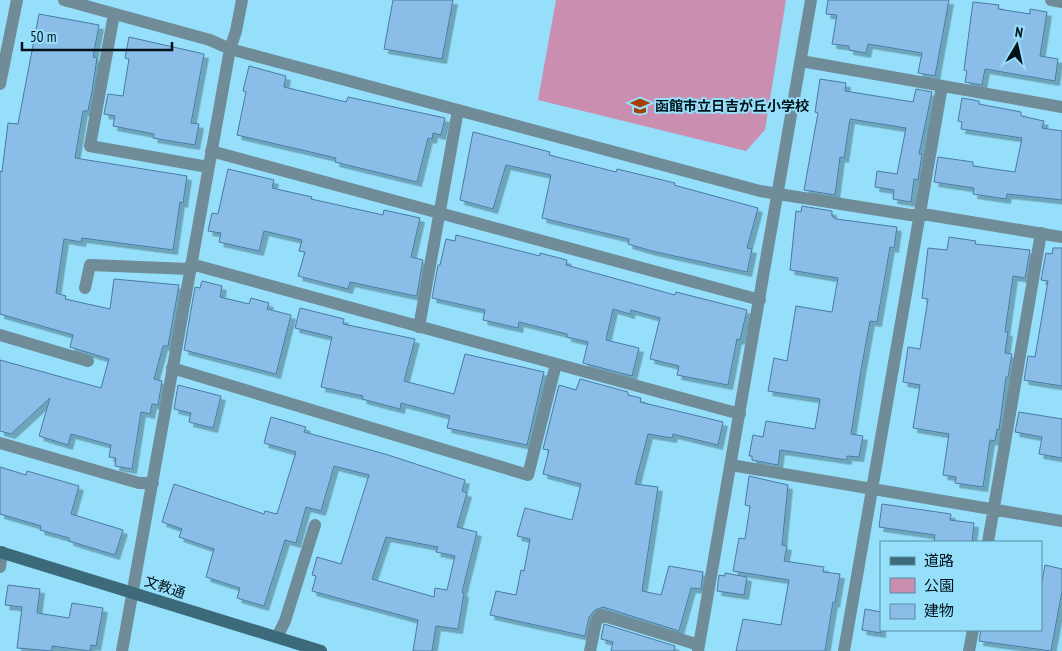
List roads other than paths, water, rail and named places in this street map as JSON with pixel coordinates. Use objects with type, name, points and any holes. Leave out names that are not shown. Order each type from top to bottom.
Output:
[{"type":"street","points":[[0,84],[17,0]]},
{"type":"street","points":[[64,0],[111,9],[210,40],[230,49],[760,191],[1062,237]]},
{"type":"street","points":[[122,651],[208,167],[230,49],[236,31],[242,0]]},
{"type":"street","points":[[590,651],[596,622],[601,615],[699,648],[812,0]]},
{"type":"street","points":[[1051,0],[1062,2]]},
{"type":"street","points":[[111,9],[90,146],[208,167]]},
{"type":"street","points":[[801,61],[1062,107]]},
{"type":"street","points":[[844,651],[942,86]]},
{"type":"street","points":[[419,327],[458,110]]},
{"type":"street","points":[[211,151],[760,300]]},
{"type":"street","points":[[988,541],[1042,233]]},
{"type":"street","points":[[85,288],[90,265],[190,267],[740,414]]},
{"type":"street","points":[[0,335],[88,361]]},
{"type":"street","points":[[172,368],[528,476],[556,364]]},
{"type":"street","points":[[0,443],[139,483],[153,483]]},
{"type":"street","points":[[731,465],[1062,521]]},
{"type":"street","points":[[277,637],[285,621],[315,525]]},
{"type":"street","points":[[0,567],[1,552]]},
{"type":"street","name":"文教通","points":[[1,552],[321,651]]},
{"type":"street","points":[[970,651],[973,631]]},
{"type":"place","name":"函館市立日吉が丘小学校","points":[[640,106]]}]
